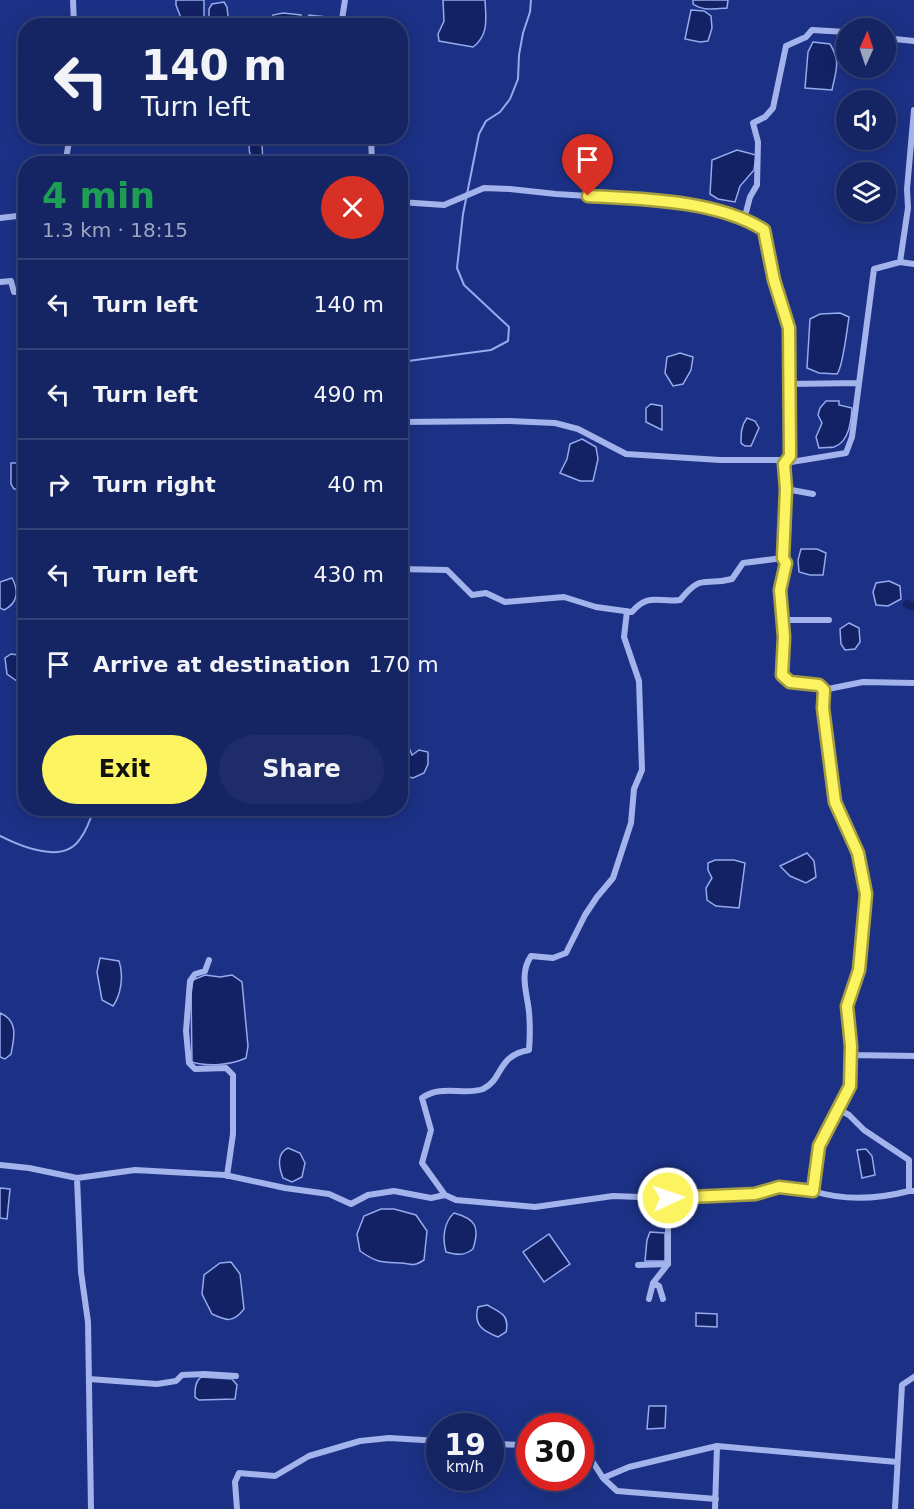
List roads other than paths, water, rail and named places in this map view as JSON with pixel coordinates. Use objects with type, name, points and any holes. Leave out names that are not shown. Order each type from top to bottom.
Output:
[{"type":"street","points":[[73,0],[74,18]]},
{"type":"street","points":[[342,18],[345,0]]},
{"type":"street","points":[[744,220],[750,197],[757,185],[758,142],[753,123],[765,117],[773,108],[786,46],[806,37],[812,30],[836,31]]},
{"type":"street","points":[[896,39],[914,41]]},
{"type":"street","points":[[900,262],[908,208],[907,189],[914,110]]},
{"type":"street","points":[[408,203],[444,205],[484,188],[667,201],[735,216],[764,230],[774,280],[789,328],[790,456],[786,462],[783,558],[786,563],[780,590],[783,620],[782,675],[790,682],[819,685],[824,690],[823,708],[835,802],[858,853],[866,894],[859,970],[847,1006],[851,1055],[850,1086],[819,1146],[813,1191]]},
{"type":"street","points":[[0,218],[18,216]]},
{"type":"street","points":[[408,422],[555,423],[578,429],[626,454],[786,462],[846,453],[852,437],[874,269],[900,262],[914,264]]},
{"type":"street","points":[[0,282],[11,281],[14,292],[18,292]]},
{"type":"street","points":[[789,384],[858,383]]},
{"type":"street","points":[[786,489],[813,494]]},
{"type":"street","points":[[408,569],[447,570],[472,594],[486,593],[505,602],[564,597],[596,607],[632,612],[639,603],[655,598],[669,602],[680,600],[691,588],[703,581],[722,582],[732,579],[743,563],[783,558]]},
{"type":"street","points":[[627,611],[624,637],[639,681],[642,770],[634,789],[631,824],[613,879],[585,915],[566,953],[553,958],[533,956],[526,963],[524,980],[529,1010],[529,1050],[512,1055],[492,1082],[482,1089],[430,1092],[422,1098],[431,1130],[422,1163],[445,1195],[456,1200],[535,1207],[613,1196],[668,1198],[755,1194],[779,1187],[813,1191],[828,1196],[857,1198],[889,1196],[911,1191],[909,1160],[864,1130],[849,1115],[838,1109]]},
{"type":"street","points":[[783,620],[829,620]]},
{"type":"street","points":[[824,690],[863,682],[914,683]]},
{"type":"street","points":[[210,960],[205,971],[195,974],[190,981],[186,1031],[189,1063],[195,1069],[226,1068],[233,1075],[233,1134],[227,1176]]},
{"type":"street","points":[[851,1055],[914,1056]]},
{"type":"street","points":[[0,1165],[29,1168],[76,1178],[135,1170],[227,1176],[329,1194],[351,1204],[368,1195],[394,1191],[431,1198],[445,1195]]},
{"type":"street","points":[[76,1178],[81,1272],[88,1322],[91,1509]]},
{"type":"street","points":[[650,1299],[653,1283],[668,1264],[668,1198]]},
{"type":"street","points":[[638,1265],[668,1264]]},
{"type":"street","points":[[653,1283],[659,1286],[663,1299]]},
{"type":"street","points":[[89,1379],[157,1384],[176,1381],[182,1375],[236,1376]]},
{"type":"street","points":[[895,1509],[902,1385],[914,1377]]},
{"type":"street","points":[[237,1509],[235,1482],[239,1473],[275,1476],[309,1456],[360,1441],[389,1438],[426,1439]]},
{"type":"street","points":[[603,1478],[629,1467],[717,1446],[897,1462]]},
{"type":"street","points":[[715,1509],[717,1446]]},
{"type":"street","points":[[594,1464],[603,1478],[617,1491],[716,1499]]},
{"type":"waterway","points":[[408,361],[491,350],[508,341],[509,327],[464,285],[457,268],[463,214],[479,134],[486,121],[500,112],[510,99],[518,79],[519,55],[531,0]]},
{"type":"waterway","points":[[907,604],[914,607]]},
{"type":"waterway","points":[[0,836],[41,851],[63,851],[73,847],[80,839],[91,816]]}]
